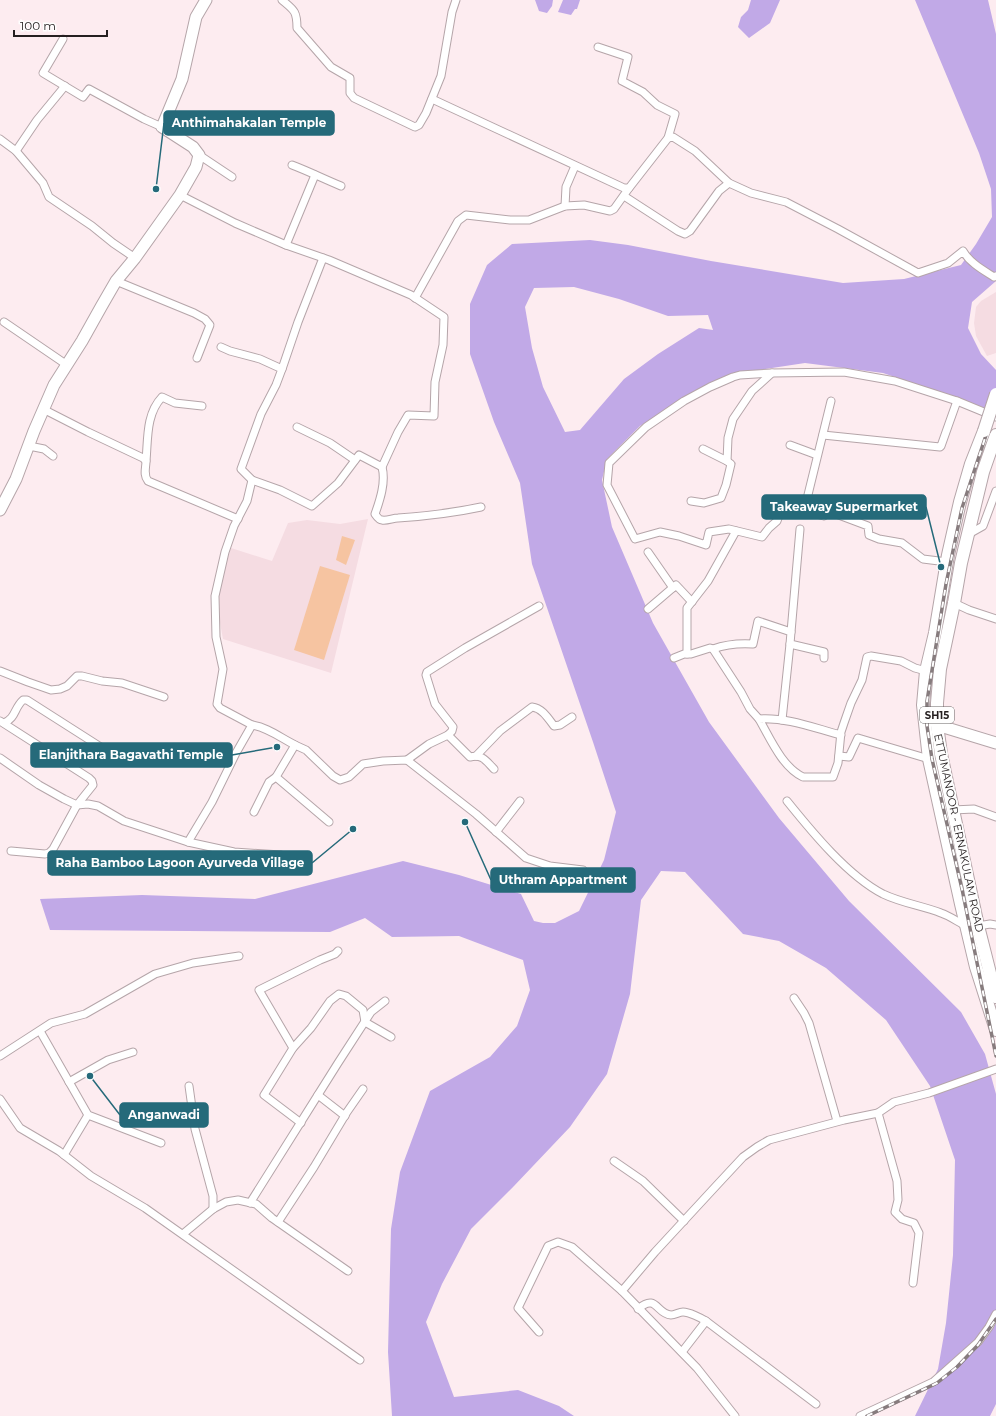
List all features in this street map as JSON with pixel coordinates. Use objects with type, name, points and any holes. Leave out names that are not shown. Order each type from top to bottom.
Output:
[{"type":"main road","points":[[996,394],[971,464],[960,502],[926,671],[923,705],[929,759],[966,926],[976,967],[996,1030]]},
{"type":"main road","name":"ETTUMANOOR - ERNAKULAM ROAD","points":[[996,434],[983,472],[961,563],[938,688],[937,725],[941,754],[978,926],[996,997]]},
{"type":"main road","points":[[937,622],[949,625]]},
{"type":"street","points":[[162,127],[182,80],[196,17],[206,0]]},
{"type":"street","points":[[282,0],[293,8],[297,16],[297,28],[310,45],[331,67],[350,78],[350,93],[354,98],[415,127],[419,125],[442,76],[452,12],[456,0]]},
{"type":"street","points":[[63,39],[43,73],[83,97],[89,89],[144,119],[162,127],[193,147],[199,155],[232,177]]},
{"type":"street","points":[[415,298],[458,221],[466,215],[510,220],[529,220],[565,206],[584,205],[610,211],[614,209],[668,138],[675,114],[657,105],[643,92],[622,81],[628,57],[598,47]]},
{"type":"street","points":[[16,151],[37,120],[65,86]]},
{"type":"street","points":[[432,99],[523,140],[575,166],[624,188],[629,188]]},
{"type":"street","points":[[668,138],[673,138],[695,151],[729,183],[751,193],[786,202],[918,273],[948,263],[963,251],[970,260],[995,276]]},
{"type":"street","points":[[0,139],[16,151],[43,183],[49,197],[92,226],[135,258]]},
{"type":"street","points":[[0,510],[16,479],[43,408],[54,385],[82,341],[116,281],[135,258],[180,195],[196,167],[199,155]]},
{"type":"street","points":[[292,165],[341,186]]},
{"type":"street","points":[[565,206],[566,187],[575,166]]},
{"type":"street","points":[[286,245],[315,175]]},
{"type":"street","points":[[624,196],[685,234],[690,231],[719,191],[729,183]]},
{"type":"street","points":[[180,195],[236,223],[286,245],[323,258],[415,298],[444,317],[442,345],[435,382],[434,416],[408,415],[398,432],[382,467],[384,475],[383,482],[375,514],[382,520],[456,513],[481,507]]},
{"type":"street","points":[[323,258],[298,322],[276,385],[261,414],[241,469],[252,480],[280,490],[312,506],[338,483],[359,455],[382,467]]},
{"type":"street","points":[[116,281],[205,319],[210,325],[197,358]]},
{"type":"street","points":[[1,323],[67,365]]},
{"type":"street","points":[[221,347],[230,351],[260,358],[282,369]]},
{"type":"street","points":[[727,461],[728,438],[733,419],[752,391],[772,372]]},
{"type":"street","points":[[947,562],[923,559],[902,543],[879,539],[869,535],[868,526],[828,511],[824,516],[804,511],[801,513],[781,510],[777,521],[762,537],[729,529],[709,532],[706,545],[679,536],[660,532],[634,539],[607,485],[609,463],[646,427],[684,401],[733,377],[772,372],[844,372],[895,381],[957,401],[996,417]]},
{"type":"street","points":[[202,406],[175,403],[162,397],[156,404],[148,425],[144,472],[145,478],[148,481],[238,519]]},
{"type":"street","points":[[804,511],[830,400]]},
{"type":"street","points":[[823,435],[940,447],[957,401]]},
{"type":"street","points":[[43,408],[88,432],[143,458],[146,461]]},
{"type":"street","points":[[952,542],[951,527],[984,412]]},
{"type":"street","points":[[297,427],[330,443],[355,460]]},
{"type":"street","points":[[790,445],[817,455]]},
{"type":"street","points":[[29,446],[44,450],[53,456]]},
{"type":"street","points":[[691,501],[704,503],[721,498],[731,464],[703,449]]},
{"type":"street","points":[[252,480],[247,501],[225,552],[215,596],[216,637],[223,670],[217,704],[220,708],[252,725],[266,729],[306,750],[333,776],[340,780],[349,777],[363,764],[407,760],[429,744],[448,735],[452,731],[453,727],[435,704],[426,675],[427,672],[465,648],[539,606]]},
{"type":"street","points":[[967,536],[984,526],[996,491]]},
{"type":"street","points":[[782,720],[800,529]]},
{"type":"street","points":[[687,654],[687,608],[708,581],[736,531]]},
{"type":"street","points":[[648,552],[673,588]]},
{"type":"street","points":[[648,609],[676,585],[692,602]]},
{"type":"street","points":[[954,603],[969,610],[996,619]]},
{"type":"street","points":[[674,658],[678,655],[732,644],[753,644],[758,621],[791,632]]},
{"type":"street","points":[[790,644],[824,652],[824,658]]},
{"type":"street","points":[[713,649],[738,686],[750,708],[759,719],[779,753],[791,768],[803,778],[833,777],[839,756],[841,734],[848,711],[862,680],[868,656],[901,661],[915,668],[926,671]]},
{"type":"street","points":[[0,671],[51,690],[60,689],[67,686],[77,676],[82,676],[102,681],[122,683],[164,697]]},
{"type":"street","points":[[2,722],[12,718],[20,702],[27,700],[110,753]]},
{"type":"street","points":[[476,756],[500,731],[532,707],[537,707],[554,726],[560,725],[572,716]]},
{"type":"street","points":[[759,719],[782,720],[841,734]]},
{"type":"street","points":[[2,722],[89,778],[93,785],[77,805],[53,849],[49,853],[45,854],[11,851]]},
{"type":"street","points":[[188,842],[212,802],[236,753],[252,725]]},
{"type":"street","points":[[937,725],[996,743]]},
{"type":"street","points":[[448,735],[470,757],[481,756],[494,769]]},
{"type":"street","points":[[839,756],[849,757],[858,738],[929,759]]},
{"type":"street","points":[[254,812],[269,782],[276,777],[295,745]]},
{"type":"street","points":[[0,758],[39,785],[77,805],[88,804],[98,806],[124,821],[188,842],[234,852],[282,855]]},
{"type":"street","points":[[407,760],[526,858],[550,866],[583,870]]},
{"type":"street","points":[[276,777],[329,822]]},
{"type":"street","points":[[496,832],[520,801]]},
{"type":"street","points":[[787,801],[810,830],[842,862],[867,884],[884,894],[942,913],[966,926]]},
{"type":"street","points":[[953,810],[974,809],[996,817]]},
{"type":"street","points":[[978,926],[990,924],[996,925]]},
{"type":"street","points":[[293,1048],[259,990],[335,954],[338,951]]},
{"type":"street","points":[[0,1056],[51,1023],[84,1014],[155,974],[193,963],[239,956]]},
{"type":"street","points":[[301,1123],[264,1095],[293,1048],[311,1028],[330,1001],[339,994],[346,996],[362,1010],[365,1022],[391,1036]]},
{"type":"street","points":[[794,998],[809,1023],[837,1121]]},
{"type":"street","points":[[250,1203],[371,1012],[385,1001]]},
{"type":"street","points":[[40,1031],[88,1115],[160,1143]]},
{"type":"street","points":[[69,1082],[108,1060],[133,1052]]},
{"type":"street","points":[[622,1292],[655,1252],[743,1157],[757,1147],[769,1140],[837,1121],[878,1113],[894,1102],[929,1093],[996,1069]]},
{"type":"street","points":[[189,1086],[195,1129],[213,1196],[213,1209]]},
{"type":"street","points":[[278,1222],[363,1089]]},
{"type":"street","points":[[318,1095],[345,1116]]},
{"type":"street","points":[[0,1099],[20,1128],[64,1155],[91,1176],[145,1208],[360,1360]]},
{"type":"street","points":[[878,1113],[897,1181],[898,1200],[895,1212],[902,1219],[914,1222],[919,1233],[913,1283]]},
{"type":"street","points":[[64,1155],[88,1115]]},
{"type":"street","points":[[614,1161],[643,1181],[684,1221]]},
{"type":"street","points":[[183,1234],[213,1209],[226,1202],[238,1200],[256,1204],[278,1222],[348,1271]]},
{"type":"street","points":[[539,1332],[518,1308],[548,1246],[558,1242],[572,1247],[622,1292],[682,1352],[723,1399],[735,1416]]},
{"type":"street","points":[[638,1309],[647,1303],[651,1303],[668,1314],[672,1315],[684,1312],[706,1322],[816,1404]]},
{"type":"street","points":[[860,1416],[933,1382],[978,1342],[996,1314]]},
{"type":"street","points":[[682,1352],[706,1322]]},
{"type":"shaded area","points":[[535,0],[553,0],[552,6],[547,13],[539,11]]},
{"type":"shaded area","points":[[563,0],[580,0],[577,9],[575,9],[571,15],[558,12]]},
{"type":"shaded area","points":[[751,0],[780,0],[770,23],[749,38],[738,27],[741,17],[748,10]]},
{"type":"shaded area","points":[[915,0],[988,0],[996,34],[996,281],[972,302],[968,328],[981,354],[996,370],[996,414],[982,407],[883,373],[805,363],[733,374],[697,390],[640,426],[607,459],[602,480],[612,527],[653,623],[709,722],[779,818],[849,901],[961,1012],[985,1054],[996,1094],[996,1404],[990,1416],[915,1416],[938,1369],[946,1323],[953,1255],[955,1160],[930,1086],[886,1020],[826,968],[779,941],[743,934],[685,872],[661,871],[641,900],[630,994],[607,1074],[570,1127],[471,1229],[442,1284],[426,1322],[454,1397],[518,1390],[559,1406],[574,1416],[392,1416],[388,1352],[391,1229],[400,1172],[430,1091],[490,1057],[517,1026],[530,990],[523,960],[459,936],[392,937],[365,918],[330,932],[50,930],[40,899],[142,895],[255,899],[403,861],[459,875],[521,894],[534,921],[555,923],[579,911],[604,860],[616,812],[532,564],[520,483],[494,422],[470,354],[470,304],[487,265],[512,244],[590,240],[628,245],[711,261],[843,283],[904,279],[961,265],[976,244],[992,217],[991,189],[979,153]],"holes":[[[574,287],[619,299],[668,316],[708,315],[713,330],[699,328],[658,354],[624,379],[580,430],[565,432],[543,387],[532,348],[525,307],[534,288]]]},
{"type":"shaded area","points":[[996,292],[996,353],[987,356],[976,336],[974,323],[976,307],[981,301]]},
{"type":"shaded area","points":[[368,519],[331,673],[223,639],[216,601],[224,567],[231,548],[272,561],[288,523],[307,520],[340,524]]},
{"type":"shaded area","points":[[342,536],[355,540],[346,565],[336,560]]},
{"type":"shaded area","points":[[320,566],[350,575],[324,660],[294,650]]},
{"type":"railway","points":[[996,405],[962,508],[946,584],[927,701],[927,726],[932,759],[962,889],[996,1056]]},
{"type":"railway","points":[[867,1416],[937,1383],[957,1367],[978,1345],[996,1319]]},
{"type":"place","name":"Anthimahakalan Temple","points":[[156,189]]},
{"type":"place","name":"Takeaway Supermarket","points":[[941,567]]},
{"type":"place","name":"Elanjithara Bagavathi Temple","points":[[277,747]]},
{"type":"place","name":"Uthram Appartment","points":[[465,822]]},
{"type":"place","name":"Raha Bamboo Lagoon Ayurveda Village","points":[[353,829]]},
{"type":"place","name":"Anganwadi","points":[[90,1076]]}]
